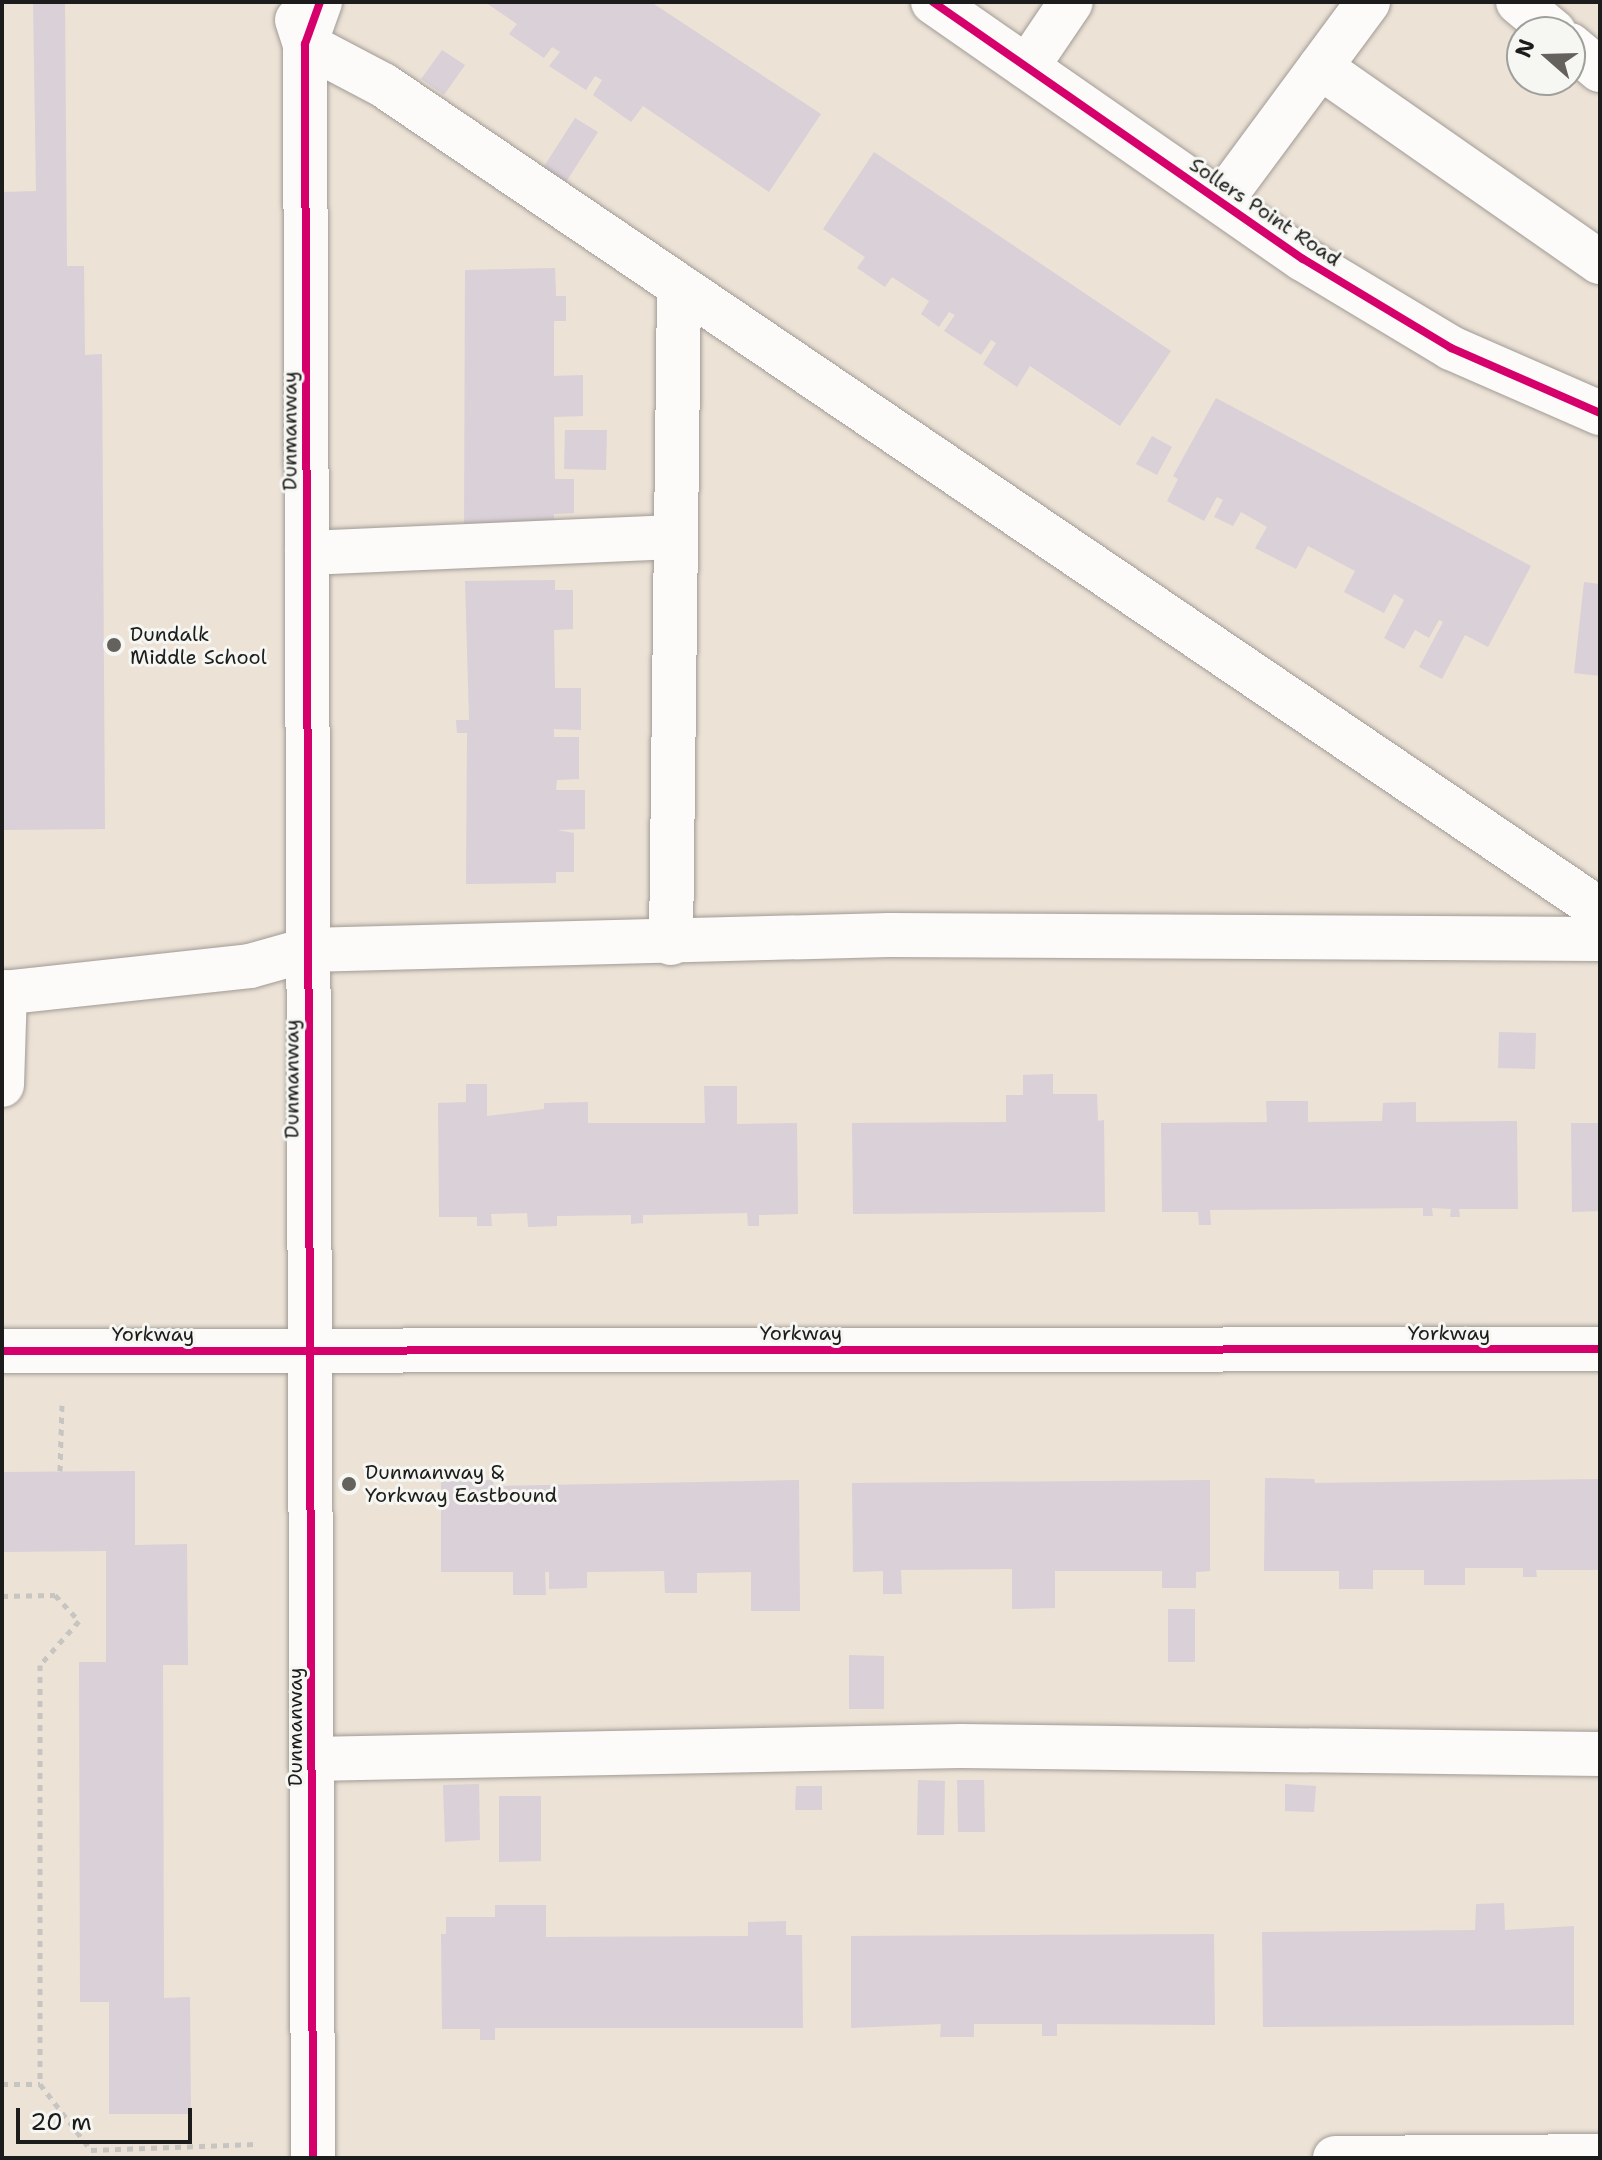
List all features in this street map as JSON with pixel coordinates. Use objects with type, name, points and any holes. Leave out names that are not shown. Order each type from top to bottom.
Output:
[{"type":"street","points":[[293,2],[305,44],[383,85],[1600,910]]},
{"type":"street","name":"Dunmanway","points":[[313,2158],[305,44],[320,2]]},
{"type":"street","name":"Sollers Point Road","points":[[933,2],[1303,259],[1451,348],[1600,413]]},
{"type":"street","points":[[1027,67],[1071,2]]},
{"type":"street","points":[[1221,201],[1368,2]]},
{"type":"street","points":[[1518,2],[1535,16]]},
{"type":"street","points":[[1320,67],[1600,262]]},
{"type":"street","points":[[671,943],[679,288]]},
{"type":"street","points":[[307,553],[675,537]]},
{"type":"street","points":[[2,1085],[4,993],[250,966],[307,950],[889,935],[1600,939]]},
{"type":"street","name":"Yorkway","points":[[2,1351],[1600,1349]]},
{"type":"street","points":[[311,1759],[961,1746],[1600,1754]]},
{"type":"street","points":[[1335,2158],[1600,2156]]},
{"type":"path","points":[[60,1471],[62,1405]]},
{"type":"path","points":[[2,1596],[55,1595],[79,1621],[40,1665],[40,2084],[91,2150],[258,2144]]},
{"type":"path","points":[[2,2084],[40,2084]]},
{"type":"building","points":[[33,2],[65,2],[67,266],[84,266],[85,355],[102,354],[105,829],[2,830],[2,192],[36,191]]},
{"type":"building","points":[[485,2],[651,2],[821,114],[769,192],[643,106],[631,122],[593,95],[602,80],[595,76],[586,90],[549,66],[560,52],[552,47],[544,58],[509,34],[517,24]]},
{"type":"building","points":[[442,50],[465,65],[444,95],[421,79]]},
{"type":"building","points":[[575,118],[598,132],[566,182],[543,168]]},
{"type":"building","points":[[874,152],[1171,351],[1120,426],[1030,366],[1017,387],[983,364],[996,343],[991,340],[981,355],[944,331],[955,315],[949,312],[939,327],[921,314],[929,301],[892,277],[885,287],[857,268],[865,257],[823,229]]},
{"type":"building","points":[[555,268],[556,296],[566,296],[566,321],[554,321],[554,376],[583,375],[583,416],[554,417],[555,479],[574,479],[574,513],[554,514],[554,525],[464,526],[465,270]]},
{"type":"building","points":[[1216,398],[1531,566],[1488,647],[1465,635],[1442,679],[1419,667],[1443,622],[1439,620],[1429,638],[1415,630],[1404,649],[1384,638],[1404,600],[1394,594],[1384,613],[1344,592],[1355,571],[1308,546],[1296,569],[1255,548],[1267,527],[1241,512],[1233,526],[1214,517],[1223,500],[1217,497],[1204,521],[1167,501],[1178,479],[1173,476]]},
{"type":"building","points":[[565,430],[607,430],[606,470],[564,469]]},
{"type":"building","points":[[1152,436],[1172,447],[1157,475],[1136,464]]},
{"type":"building","points":[[555,580],[555,590],[573,590],[573,629],[554,630],[555,688],[581,688],[581,730],[554,729],[554,737],[579,737],[579,779],[557,780],[556,790],[585,790],[585,829],[557,830],[574,833],[574,872],[556,872],[556,883],[466,884],[467,733],[457,733],[456,720],[469,720],[465,581]]},
{"type":"building","points":[[1584,582],[1600,584],[1600,676],[1574,673]]},
{"type":"building","points":[[1499,1032],[1536,1033],[1535,1069],[1498,1068]]},
{"type":"building","points":[[1053,1074],[1053,1094],[1097,1094],[1098,1121],[1104,1120],[1105,1212],[853,1214],[852,1123],[1006,1122],[1006,1095],[1023,1095],[1023,1075]]},
{"type":"building","points":[[466,1084],[487,1084],[487,1116],[544,1109],[544,1103],[588,1102],[588,1123],[705,1123],[704,1086],[737,1086],[737,1124],[797,1123],[798,1214],[759,1215],[759,1226],[748,1226],[747,1213],[643,1215],[643,1223],[631,1224],[631,1215],[557,1216],[557,1226],[528,1227],[527,1213],[491,1214],[492,1226],[477,1226],[477,1217],[439,1217],[438,1103],[466,1102]]},
{"type":"building","points":[[1266,1101],[1308,1101],[1308,1122],[1382,1121],[1383,1103],[1416,1102],[1416,1122],[1517,1121],[1518,1209],[1459,1209],[1460,1217],[1450,1217],[1451,1209],[1432,1208],[1433,1216],[1423,1216],[1423,1208],[1210,1210],[1211,1225],[1199,1225],[1198,1212],[1162,1212],[1161,1123],[1267,1122]]},
{"type":"building","points":[[1571,1123],[1600,1123],[1600,1211],[1572,1212]]},
{"type":"building","points":[[135,1471],[135,1545],[187,1544],[188,1665],[163,1665],[164,1998],[190,1997],[191,2114],[109,2114],[109,2002],[80,2002],[79,1662],[106,1662],[106,1551],[2,1552],[2,1472]]},
{"type":"building","points":[[1265,1478],[1314,1479],[1315,1483],[1600,1479],[1600,1570],[1536,1570],[1537,1577],[1523,1577],[1523,1568],[1465,1568],[1465,1585],[1424,1585],[1424,1570],[1373,1570],[1373,1589],[1339,1589],[1339,1571],[1264,1571]]},
{"type":"building","points":[[441,1480],[493,1480],[494,1486],[799,1480],[800,1611],[751,1611],[751,1572],[697,1573],[697,1593],[665,1593],[664,1571],[587,1572],[587,1588],[549,1589],[549,1572],[545,1572],[546,1595],[513,1595],[513,1572],[441,1572]]},
{"type":"building","points":[[1210,1480],[1210,1571],[1196,1572],[1196,1588],[1162,1588],[1162,1571],[1055,1571],[1055,1608],[1012,1609],[1012,1569],[901,1570],[902,1594],[883,1594],[883,1571],[853,1572],[852,1483]]},
{"type":"building","points":[[1168,1609],[1195,1609],[1195,1662],[1168,1662]]},
{"type":"building","points":[[849,1655],[884,1656],[884,1709],[849,1709]]},
{"type":"building","points":[[918,1780],[945,1781],[944,1835],[917,1835]]},
{"type":"building","points":[[957,1780],[984,1780],[985,1832],[958,1832]]},
{"type":"building","points":[[479,1784],[480,1840],[445,1842],[443,1785]]},
{"type":"building","points":[[1285,1784],[1316,1786],[1314,1812],[1285,1811]]},
{"type":"building","points":[[796,1786],[822,1786],[822,1810],[795,1810]]},
{"type":"building","points":[[499,1796],[541,1796],[541,1861],[499,1862]]},
{"type":"building","points":[[1504,1903],[1505,1930],[1574,1926],[1574,2025],[1263,2027],[1262,1932],[1475,1930],[1476,1904]]},
{"type":"building","points":[[495,1905],[546,1905],[546,1937],[748,1936],[748,1922],[786,1921],[786,1935],[802,1935],[803,2028],[495,2028],[495,2040],[480,2040],[480,2029],[442,2029],[441,1934],[446,1934],[446,1917],[495,1917]]},
{"type":"building","points":[[1214,1934],[1215,2025],[1057,2024],[1057,2036],[1042,2036],[1042,2024],[974,2024],[974,2037],[940,2037],[941,2024],[851,2028],[851,1936]]},
{"type":"cycle path","points":[[313,2158],[305,44],[320,2]]},
{"type":"cycle path","points":[[933,2],[1303,259],[1451,348],[1600,413]]},
{"type":"cycle path","points":[[2,1351],[1600,1349]]},
{"type":"place","name":"Dundalk Middle School","points":[[114,645]]},
{"type":"place","name":"Dunmanway & Yorkway Eastbound","points":[[349,1484]]}]
